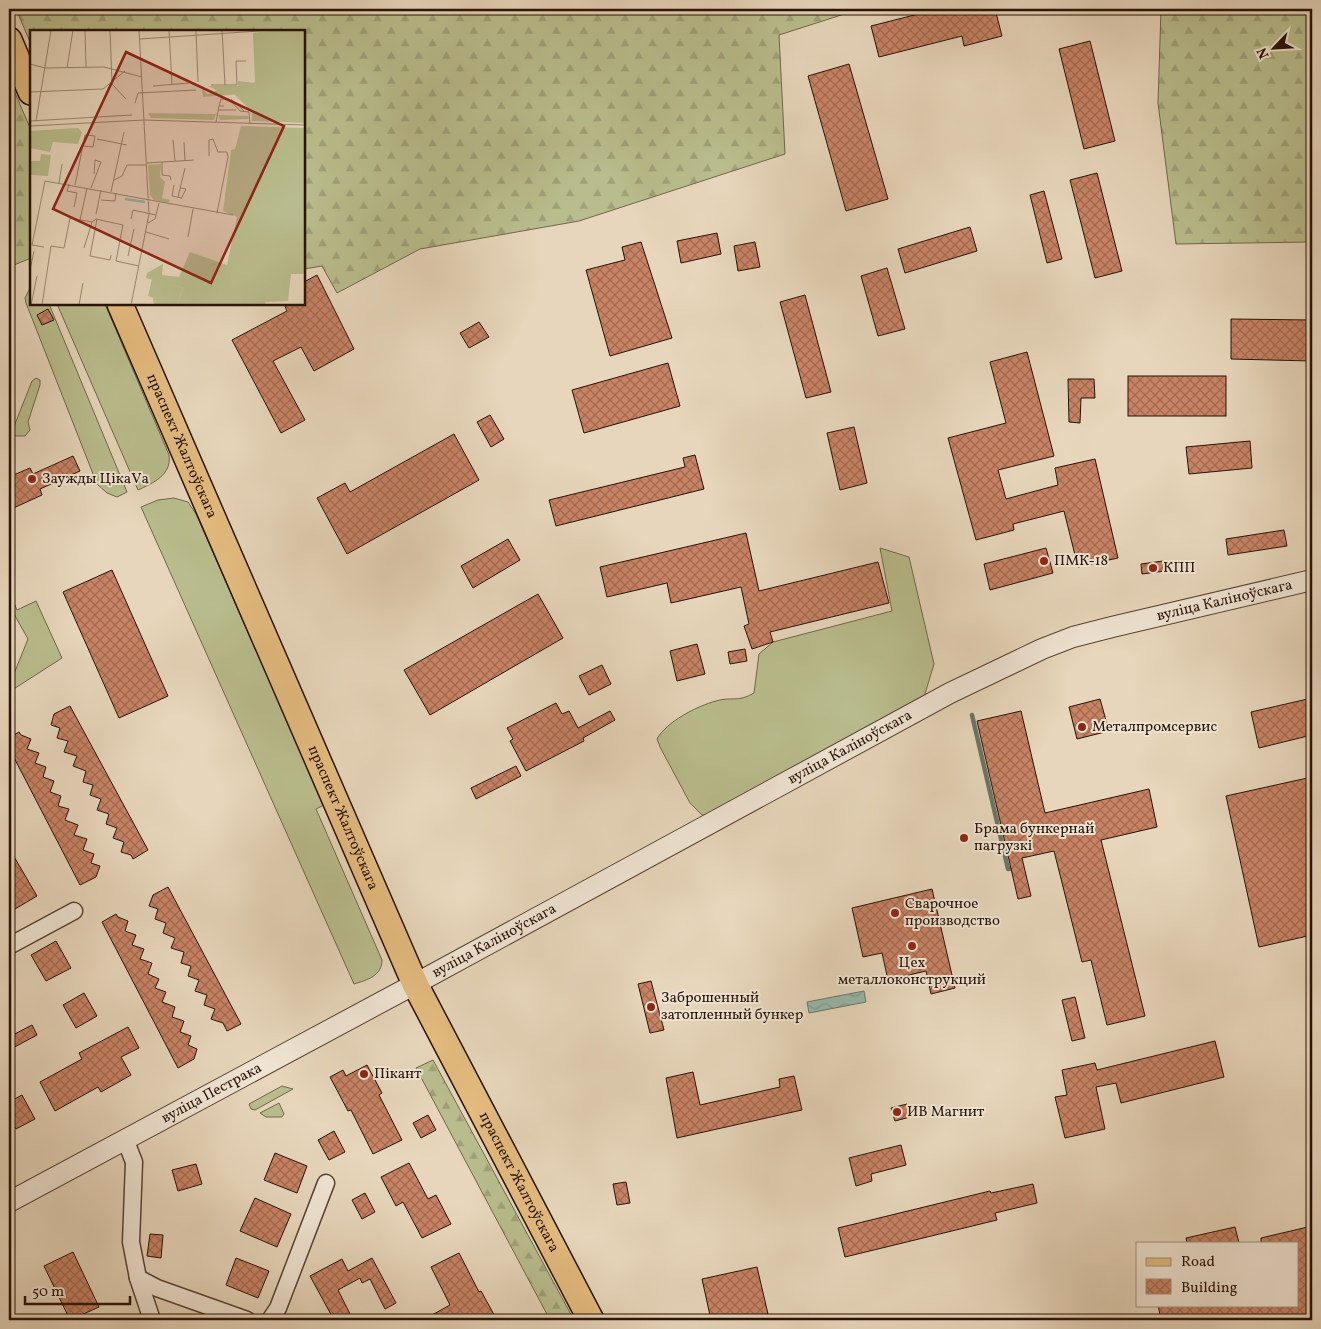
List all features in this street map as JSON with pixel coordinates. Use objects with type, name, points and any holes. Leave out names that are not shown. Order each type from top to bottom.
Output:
[{"type":"main road","points":[[9,40],[30,90]]},
{"type":"main road","name":"праспект Жалтоўскага","points":[[120,305],[196,483],[415,984],[591,1320]]},
{"type":"street","name":"вуліца Каліноўскага","points":[[415,984],[950,693],[1042,649],[1073,637],[1112,627],[1312,580]]},
{"type":"street","points":[[9,946],[74,910]]},
{"type":"street","name":"вуліца Пестрака","points":[[9,1202],[415,984]]},
{"type":"street","points":[[125,1139],[134,1162],[131,1242],[138,1278],[152,1320]]},
{"type":"street","points":[[270,1320],[278,1308],[326,1183]]},
{"type":"street","points":[[138,1278],[157,1288],[248,1320]]},
{"type":"green space","points":[[16,9],[860,9],[779,35],[785,154],[579,221],[420,249],[337,293],[322,266],[305,269],[305,30],[30,30],[30,42]]},
{"type":"green space","points":[[1161,9],[1312,9],[1312,242],[1176,244],[1158,103]]},
{"type":"green space","points":[[9,79],[30,128],[30,258],[9,267]]},
{"type":"green space","points":[[30,288],[30,305],[49,305],[127,492],[117,497],[107,493],[97,484],[25,298]]},
{"type":"green space","points":[[57,305],[105,305],[169,455],[168,468],[164,473],[155,481],[138,490]]},
{"type":"green space","points":[[36,378],[40,380],[40,385],[28,422],[30,430],[25,436],[16,436],[11,434],[32,381]]},
{"type":"green space","points":[[174,498],[188,502],[196,514],[324,805],[316,809],[382,960],[377,974],[364,981],[354,984],[141,507],[158,500]]},
{"type":"green space","points":[[880,548],[909,557],[934,664],[924,697],[712,815],[702,815],[690,803],[660,747],[657,739],[661,733],[675,721],[700,707],[716,701],[743,698],[754,693],[759,654],[773,642],[892,611]]},
{"type":"green space","points":[[9,591],[17,610],[36,601],[62,658],[9,692],[9,686],[28,639],[9,605]]},
{"type":"green space","points":[[433,1060],[574,1320],[550,1320],[416,1068]]},
{"type":"green space","points":[[282,1086],[293,1089],[255,1110],[251,1109],[249,1104]]},
{"type":"green space","points":[[279,1103],[284,1114],[282,1117],[266,1117],[260,1113]]},
{"type":"water","points":[[864,991],[866,1002],[809,1013],[807,1002]]},
{"type":"building","points":[[938,9],[995,9],[1002,36],[964,46],[962,36],[879,57],[871,26]]},
{"type":"building","points":[[1090,41],[1115,141],[1084,149],[1059,49]]},
{"type":"building","points":[[849,64],[888,199],[846,211],[808,76]]},
{"type":"building","points":[[1097,173],[1122,271],[1095,278],[1070,180]]},
{"type":"building","points":[[1044,191],[1062,259],[1047,263],[1030,195]]},
{"type":"building","points":[[970,227],[977,251],[905,273],[898,249]]},
{"type":"building","points":[[717,233],[721,254],[681,263],[677,241]]},
{"type":"building","points":[[641,242],[672,338],[610,356],[586,270],[625,260],[622,247]]},
{"type":"building","points":[[755,242],[760,267],[738,271],[734,246]]},
{"type":"building","points":[[887,268],[905,329],[878,336],[861,276]]},
{"type":"building","points":[[317,275],[354,349],[314,371],[301,347],[273,361],[305,420],[281,433],[232,340],[287,311],[284,305],[305,305],[305,281]]},
{"type":"building","points":[[805,295],[831,392],[806,398],[780,302]]},
{"type":"building","points":[[48,309],[54,320],[42,325],[37,315]]},
{"type":"building","points":[[1231,319],[1312,320],[1312,361],[1231,359]]},
{"type":"building","points":[[479,322],[489,337],[469,348],[460,333]]},
{"type":"building","points":[[1027,352],[1054,456],[998,470],[1006,499],[1058,485],[1055,468],[1095,459],[1118,558],[1078,567],[1064,511],[1013,524],[1014,530],[976,540],[948,438],[1006,423],[990,362]]},
{"type":"building","points":[[668,363],[680,406],[584,433],[572,390]]},
{"type":"building","points":[[1128,376],[1226,376],[1226,416],[1128,416]]},
{"type":"building","points":[[1068,379],[1094,379],[1095,398],[1081,398],[1080,423],[1069,422]]},
{"type":"building","points":[[490,415],[504,439],[491,447],[477,422]]},
{"type":"building","points":[[854,427],[867,483],[840,490],[827,433]]},
{"type":"building","points":[[454,434],[479,480],[347,554],[317,498],[345,483],[350,492]]},
{"type":"building","points":[[1250,441],[1252,468],[1189,474],[1186,447]]},
{"type":"building","points":[[695,455],[704,489],[556,526],[549,500],[685,467],[683,458]]},
{"type":"building","points":[[73,456],[80,471],[40,489],[42,495],[9,510],[9,477],[30,468],[33,474]]},
{"type":"building","points":[[1284,530],[1287,546],[1228,555],[1226,539]]},
{"type":"building","points":[[746,533],[759,591],[878,562],[889,603],[770,632],[773,642],[752,649],[744,626],[749,624],[741,587],[671,603],[667,583],[607,597],[600,567]]},
{"type":"building","points":[[508,539],[520,560],[473,588],[461,566]]},
{"type":"building","points":[[1046,548],[1053,573],[990,590],[984,564]]},
{"type":"building","name":"КПП","points":[[1163,561],[1165,571],[1142,574],[1141,564]]},
{"type":"building","points":[[112,570],[168,696],[119,718],[63,592]]},
{"type":"building","points":[[538,594],[563,638],[430,715],[404,670]]},
{"type":"building","points":[[697,644],[705,674],[677,681],[670,651]]},
{"type":"building","points":[[745,649],[747,661],[730,664],[728,652]]},
{"type":"building","points":[[602,665],[611,684],[589,695],[579,676]]},
{"type":"building","points":[[1312,698],[1312,735],[1259,748],[1251,712]]},
{"type":"building","points":[[1100,699],[1109,731],[1077,739],[1069,707]]},
{"type":"building","points":[[556,703],[562,714],[569,711],[578,728],[610,711],[615,720],[583,738],[584,741],[526,771],[510,741],[513,739],[507,728]]},
{"type":"building","points":[[70,706],[148,850],[133,859],[131,855],[121,852],[124,842],[113,838],[117,828],[106,824],[109,814],[97,810],[101,799],[90,795],[93,785],[83,782],[86,771],[73,766],[77,756],[64,752],[68,741],[57,738],[60,728],[51,725],[54,714]]},
{"type":"building","points":[[1021,711],[1045,813],[1149,789],[1157,827],[1101,840],[1145,1016],[1107,1025],[1091,960],[1082,962],[1054,851],[1022,858],[1031,896],[1018,899],[977,721]]},
{"type":"building","points":[[19,732],[21,735],[31,739],[27,749],[39,753],[35,763],[46,767],[43,777],[54,781],[50,792],[61,796],[58,806],[69,809],[65,820],[78,825],[74,835],[87,839],[83,850],[94,854],[91,863],[100,866],[96,877],[80,885],[9,748],[9,738]]},
{"type":"building","points":[[516,766],[521,776],[476,799],[471,788]]},
{"type":"building","points":[[1312,777],[1312,935],[1259,947],[1226,796]]},
{"type":"building","points":[[9,848],[37,896],[15,909],[9,899]]},
{"type":"building","points":[[168,887],[241,1024],[227,1031],[223,1023],[211,1019],[215,1009],[204,1005],[207,995],[195,991],[199,980],[188,976],[191,966],[181,963],[184,952],[171,948],[175,938],[163,933],[166,923],[155,919],[158,909],[149,906],[153,895]]},
{"type":"building","points":[[932,889],[955,988],[931,994],[926,971],[888,980],[882,953],[863,957],[852,908]]},
{"type":"building","points":[[116,914],[118,917],[128,921],[125,931],[136,935],[132,945],[144,949],[140,959],[152,963],[148,974],[159,979],[155,988],[166,992],[162,1002],[175,1007],[172,1017],[184,1021],[180,1032],[191,1036],[188,1045],[197,1049],[194,1059],[178,1068],[102,922]]},
{"type":"building","points":[[56,941],[71,968],[46,981],[31,955]]},
{"type":"building","name":"Заброшенный затопленный бункер","points":[[651,981],[664,1030],[650,1033],[638,984]]},
{"type":"building","points":[[84,993],[97,1016],[76,1028],[63,1005]]},
{"type":"building","points":[[1075,997],[1085,1038],[1072,1041],[1062,1000]]},
{"type":"building","points":[[32,1025],[37,1035],[9,1050],[9,1037]]},
{"type":"building","points":[[128,1027],[139,1048],[121,1057],[131,1075],[101,1092],[98,1087],[55,1111],[40,1082],[82,1059],[79,1053]]},
{"type":"building","points":[[1215,1041],[1224,1077],[1121,1103],[1116,1083],[1096,1087],[1105,1129],[1065,1138],[1055,1097],[1067,1095],[1062,1070],[1095,1063],[1097,1070]]},
{"type":"building","points":[[367,1065],[382,1093],[379,1095],[402,1140],[373,1154],[351,1110],[348,1111],[330,1077],[343,1070],[346,1076]]},
{"type":"building","points":[[693,1072],[700,1105],[780,1087],[779,1079],[794,1076],[802,1110],[677,1138],[666,1078]]},
{"type":"building","points":[[22,1095],[35,1119],[16,1129],[9,1117],[9,1102]]},
{"type":"building","points":[[907,1104],[910,1117],[895,1121],[891,1108]]},
{"type":"building","points":[[428,1115],[436,1130],[421,1138],[413,1123]]},
{"type":"building","points":[[334,1131],[345,1152],[329,1160],[318,1140]]},
{"type":"building","points":[[901,1145],[906,1165],[871,1174],[872,1181],[856,1186],[849,1158]]},
{"type":"building","points":[[275,1153],[307,1166],[297,1193],[264,1180]]},
{"type":"building","points":[[409,1163],[428,1199],[436,1195],[451,1224],[422,1238],[403,1202],[396,1206],[381,1177]]},
{"type":"building","points":[[196,1164],[202,1184],[178,1191],[172,1170]]},
{"type":"building","points":[[626,1182],[630,1203],[617,1205],[613,1184]]},
{"type":"building","points":[[1033,1184],[1037,1203],[995,1213],[997,1220],[845,1257],[838,1228],[990,1191],[991,1193]]},
{"type":"building","points":[[365,1193],[375,1212],[362,1219],[352,1200]]},
{"type":"building","points":[[255,1198],[291,1214],[277,1247],[240,1231]]},
{"type":"building","points":[[1312,1226],[1312,1320],[1161,1320],[1158,1306],[1298,1306],[1298,1242],[1261,1242],[1261,1238]]},
{"type":"building","points":[[1235,1227],[1239,1242],[1187,1242],[1186,1238]]},
{"type":"building","points":[[150,1234],[163,1235],[161,1258],[147,1256]]},
{"type":"building","points":[[73,1252],[99,1307],[70,1320],[44,1266]]},
{"type":"building","points":[[459,1253],[479,1292],[481,1291],[497,1320],[423,1320],[450,1305],[431,1267]]},
{"type":"building","points":[[236,1258],[269,1271],[258,1298],[226,1285]]},
{"type":"building","points":[[372,1258],[396,1303],[385,1309],[370,1279],[362,1283],[360,1278],[338,1290],[353,1320],[334,1320],[310,1276],[342,1259],[348,1271]]},
{"type":"building","points":[[757,1267],[768,1314],[739,1320],[711,1320],[702,1279]]},
{"type":"waterway","points":[[972,715],[1008,869],[1017,867]]},
{"type":"place","name":"Заужды ЦікаVа","points":[[32,479]]},
{"type":"place","name":"ПМК-18","points":[[1044,561]]},
{"type":"place","name":"КПП","points":[[1153,568]]},
{"type":"place","name":"Металпромсервис","points":[[1082,727]]},
{"type":"place","name":"Брама бункернай пагрузкі","points":[[964,838]]},
{"type":"place","name":"Сварочное производство","points":[[895,913]]},
{"type":"place","name":"Цех металлоконструкций","points":[[912,946]]},
{"type":"place","name":"Заброшенный затопленный бункер","points":[[651,1007]]},
{"type":"place","name":"Пікант","points":[[364,1074]]},
{"type":"place","name":"ИВ Магнит","points":[[897,1112]]}]
